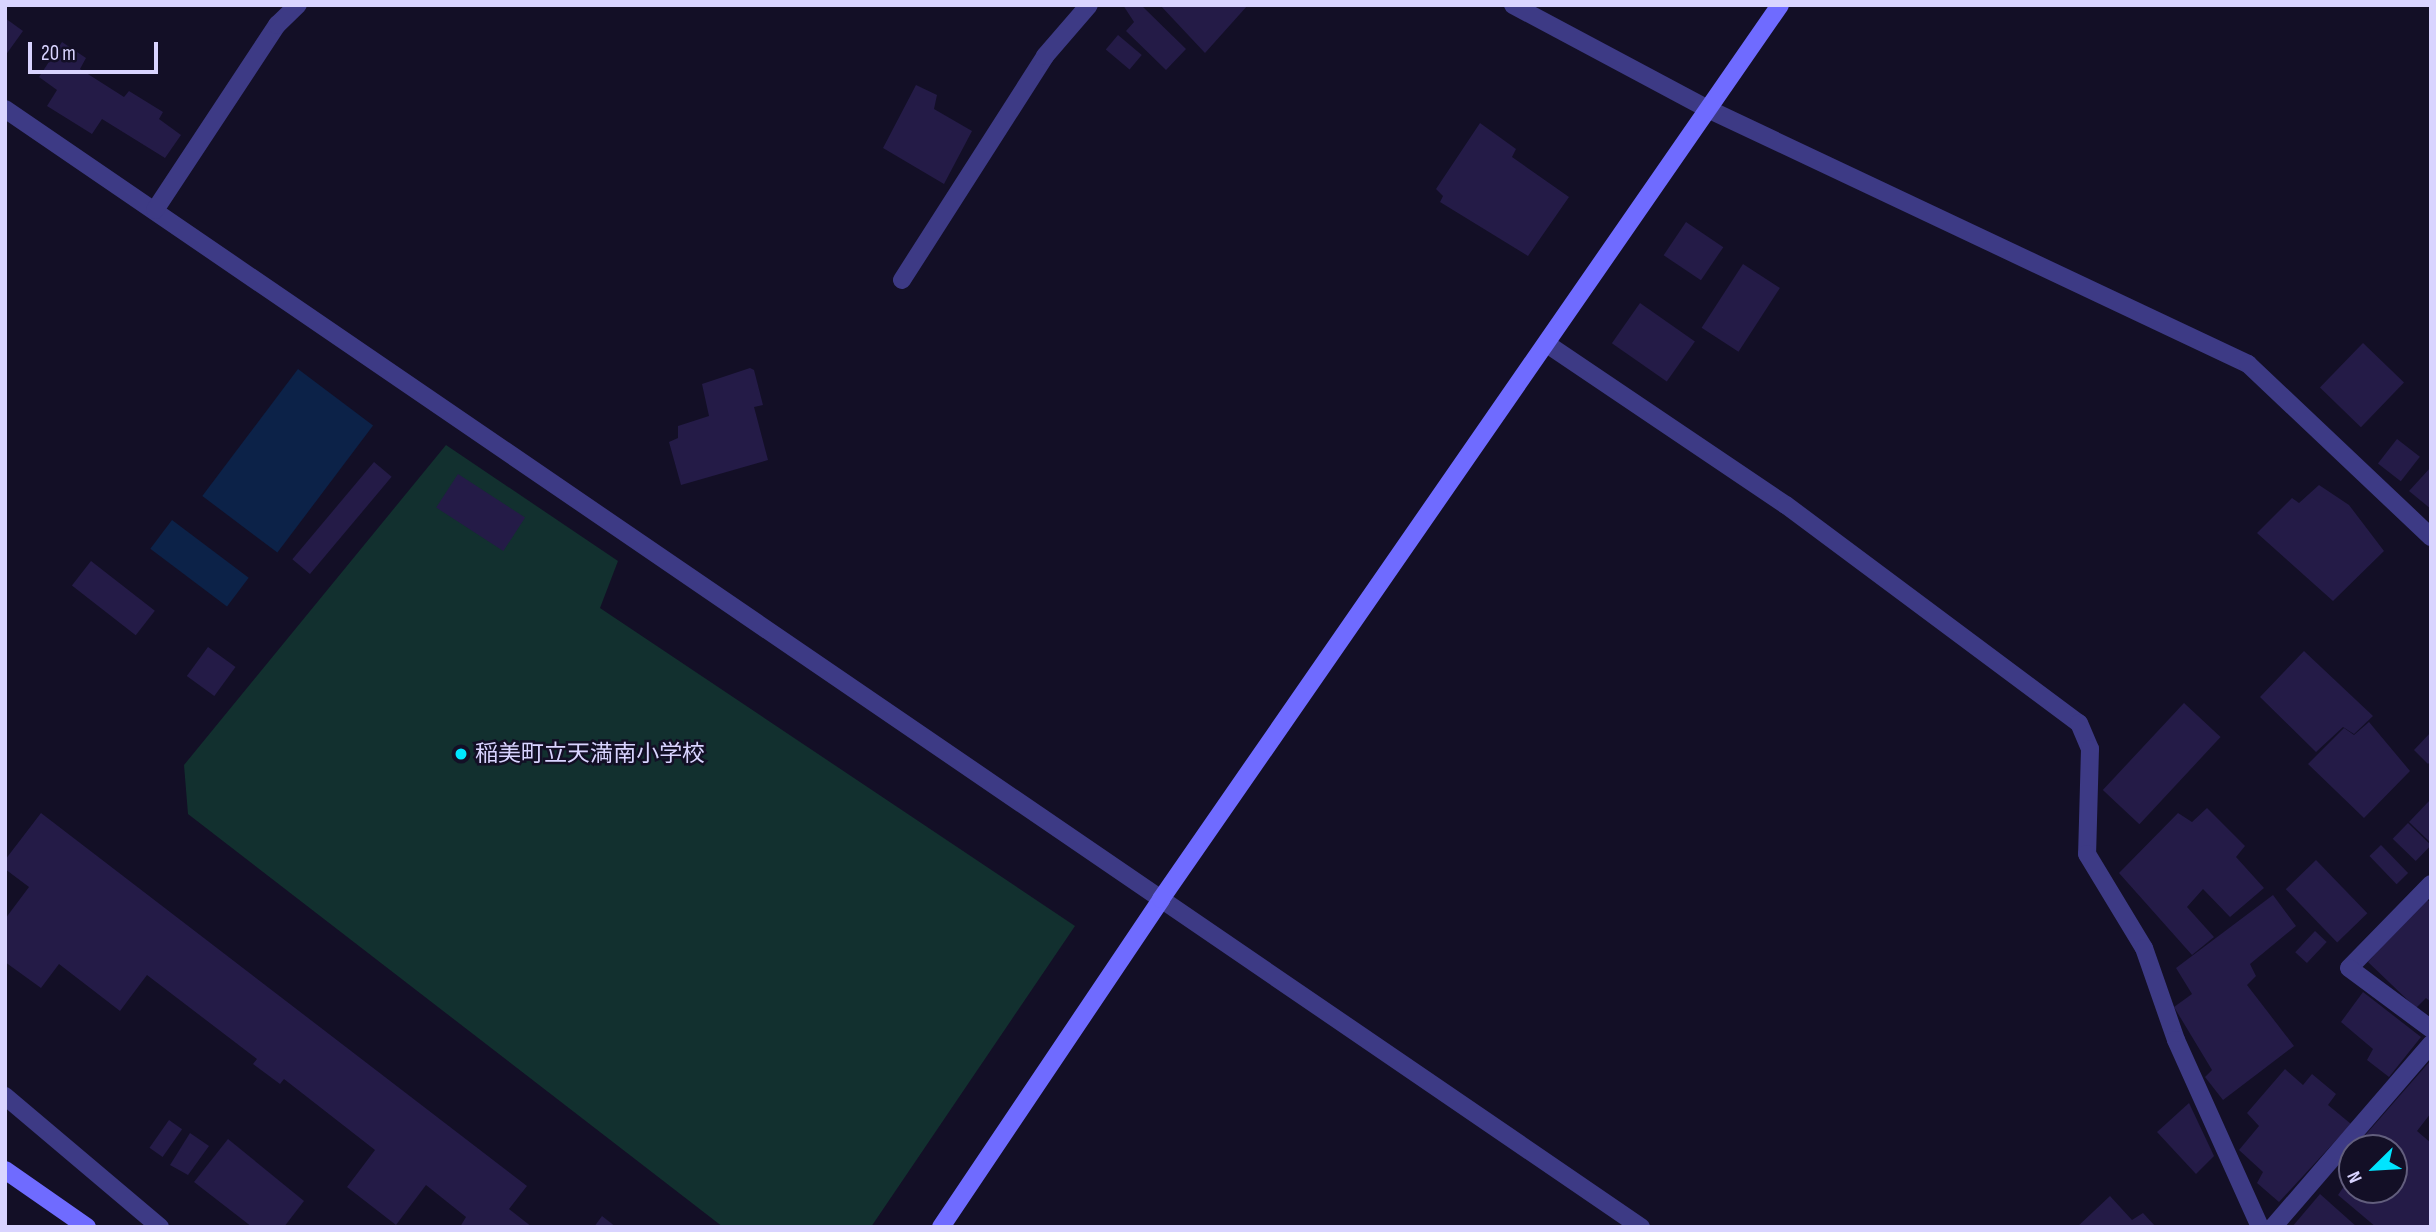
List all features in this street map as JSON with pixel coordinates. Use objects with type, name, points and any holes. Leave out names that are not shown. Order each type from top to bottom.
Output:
[{"type":"street","points":[[155,210],[277,25],[298,5]]},
{"type":"street","points":[[902,280],[1045,56],[1089,5]]},
{"type":"street","points":[[1513,5],[1710,110],[2248,364],[2431,537]]},
{"type":"street","points":[[942,1227],[1161,899],[1710,110],[1780,5]]},
{"type":"street","points":[[5,109],[1641,1227]]},
{"type":"street","points":[[1547,344],[1786,505],[2079,723],[2090,749],[2087,855],[2144,948],[2176,1040],[2260,1227]]},
{"type":"street","points":[[2431,884],[2349,968],[2431,1030]]},
{"type":"street","points":[[2273,1227],[2431,1044]]},
{"type":"street","points":[[5,1096],[160,1227]]},
{"type":"street","points":[[5,1170],[87,1227]]},
{"type":"green space","points":[[446,445],[618,561],[600,608],[1075,926],[871,1227],[723,1227],[188,814],[184,765]]},
{"type":"water","points":[[298,369],[373,426],[277,553],[202,496]]},
{"type":"water","points":[[172,520],[249,578],[227,607],[150,549]]},
{"type":"building","points":[[1123,5],[1141,5],[1186,49],[1166,70],[1126,31],[1134,22]]},
{"type":"building","points":[[1160,5],[1248,5],[1205,53]]},
{"type":"building","points":[[5,18],[23,31],[5,56]]},
{"type":"building","points":[[1118,35],[1142,55],[1130,69],[1106,50]]},
{"type":"building","points":[[62,42],[86,58],[80,69],[124,97],[129,91],[163,112],[159,119],[181,135],[165,158],[102,119],[92,134],[47,106],[57,90],[39,77]]},
{"type":"building","points":[[916,85],[937,95],[934,109],[972,131],[944,184],[883,148]]},
{"type":"building","points":[[1480,123],[1516,149],[1512,157],[1569,197],[1528,256],[1440,202],[1443,196],[1436,189]]},
{"type":"building","points":[[1686,222],[1723,247],[1701,280],[1664,255]]},
{"type":"building","points":[[1743,264],[1780,288],[1739,352],[1702,328]]},
{"type":"building","points":[[1640,303],[1695,341],[1667,382],[1612,343]]},
{"type":"building","points":[[2363,343],[2404,383],[2361,427],[2320,388]]},
{"type":"building","points":[[750,368],[754,370],[763,405],[754,407],[768,460],[681,485],[669,442],[678,438],[678,426],[709,416],[702,384]]},
{"type":"building","points":[[2397,439],[2420,457],[2401,481],[2378,463]]},
{"type":"building","points":[[374,462],[392,477],[310,574],[292,559]]},
{"type":"building","points":[[2431,467],[2431,509],[2409,491]]},
{"type":"building","points":[[458,474],[525,518],[503,551],[436,508]]},
{"type":"building","points":[[2319,485],[2349,505],[2384,551],[2333,601],[2257,533],[2292,498],[2299,503]]},
{"type":"building","points":[[91,561],[155,611],[136,635],[72,585]]},
{"type":"building","points":[[208,647],[236,667],[214,696],[187,676]]},
{"type":"building","points":[[2304,651],[2373,716],[2354,734],[2343,727],[2316,752],[2260,697]]},
{"type":"building","points":[[2184,703],[2221,737],[2139,824],[2103,790]]},
{"type":"building","points":[[2369,722],[2410,771],[2364,818],[2308,764],[2344,728],[2354,735]]},
{"type":"building","points":[[2431,732],[2431,761],[2428,764],[2414,750]]},
{"type":"building","points":[[2431,799],[2431,843],[2409,822]]},
{"type":"building","points":[[2207,808],[2245,846],[2236,857],[2264,888],[2230,917],[2203,889],[2187,907],[2214,937],[2192,955],[2119,873],[2178,813],[2192,822]]},
{"type":"building","points":[[41,813],[527,1186],[509,1209],[532,1227],[460,1227],[466,1217],[426,1185],[396,1225],[347,1187],[375,1150],[284,1079],[280,1084],[253,1064],[257,1059],[147,975],[120,1011],[59,964],[41,988],[5,962],[5,919],[29,887],[5,869],[5,860]]},
{"type":"building","points":[[2408,823],[2431,845],[2416,861],[2393,839]]},
{"type":"building","points":[[2381,845],[2408,873],[2397,884],[2369,856]]},
{"type":"building","points":[[2316,860],[2367,913],[2337,942],[2286,889]]},
{"type":"building","points":[[2273,895],[2296,926],[2250,964],[2256,976],[2247,985],[2294,1046],[2223,1100],[2205,1077],[2212,1070],[2174,1007],[2192,994],[2176,968]]},
{"type":"building","points":[[2425,898],[2431,903],[2431,1002],[2426,998],[2416,1008],[2368,962]]},
{"type":"building","points":[[2315,931],[2327,942],[2307,963],[2295,952]]},
{"type":"building","points":[[2363,992],[2421,1037],[2389,1077],[2367,1060],[2373,1049],[2341,1022]]},
{"type":"building","points":[[2431,1060],[2431,1113],[2417,1131],[2431,1143],[2431,1227],[2376,1227],[2349,1204],[2408,1204],[2408,1134],[2366,1134]]},
{"type":"building","points":[[2285,1069],[2303,1085],[2312,1074],[2336,1094],[2328,1105],[2351,1124],[2342,1134],[2338,1134],[2338,1138],[2279,1202],[2257,1183],[2263,1172],[2239,1150],[2259,1126],[2247,1113]]},
{"type":"building","points":[[2189,1103],[2214,1156],[2196,1174],[2157,1132]]},
{"type":"building","points":[[169,1120],[182,1129],[163,1157],[149,1148]]},
{"type":"building","points":[[190,1133],[209,1146],[188,1175],[170,1165]]},
{"type":"building","points":[[228,1139],[304,1201],[284,1227],[252,1227],[194,1182]]},
{"type":"building","points":[[2320,1194],[2357,1227],[2292,1227]]},
{"type":"building","points":[[2110,1196],[2132,1220],[2143,1213],[2156,1227],[2077,1227]]},
{"type":"building","points":[[602,1216],[616,1227],[594,1227]]},
{"type":"place","name":"稲美町立天満南小学校","points":[[461,754]]}]
